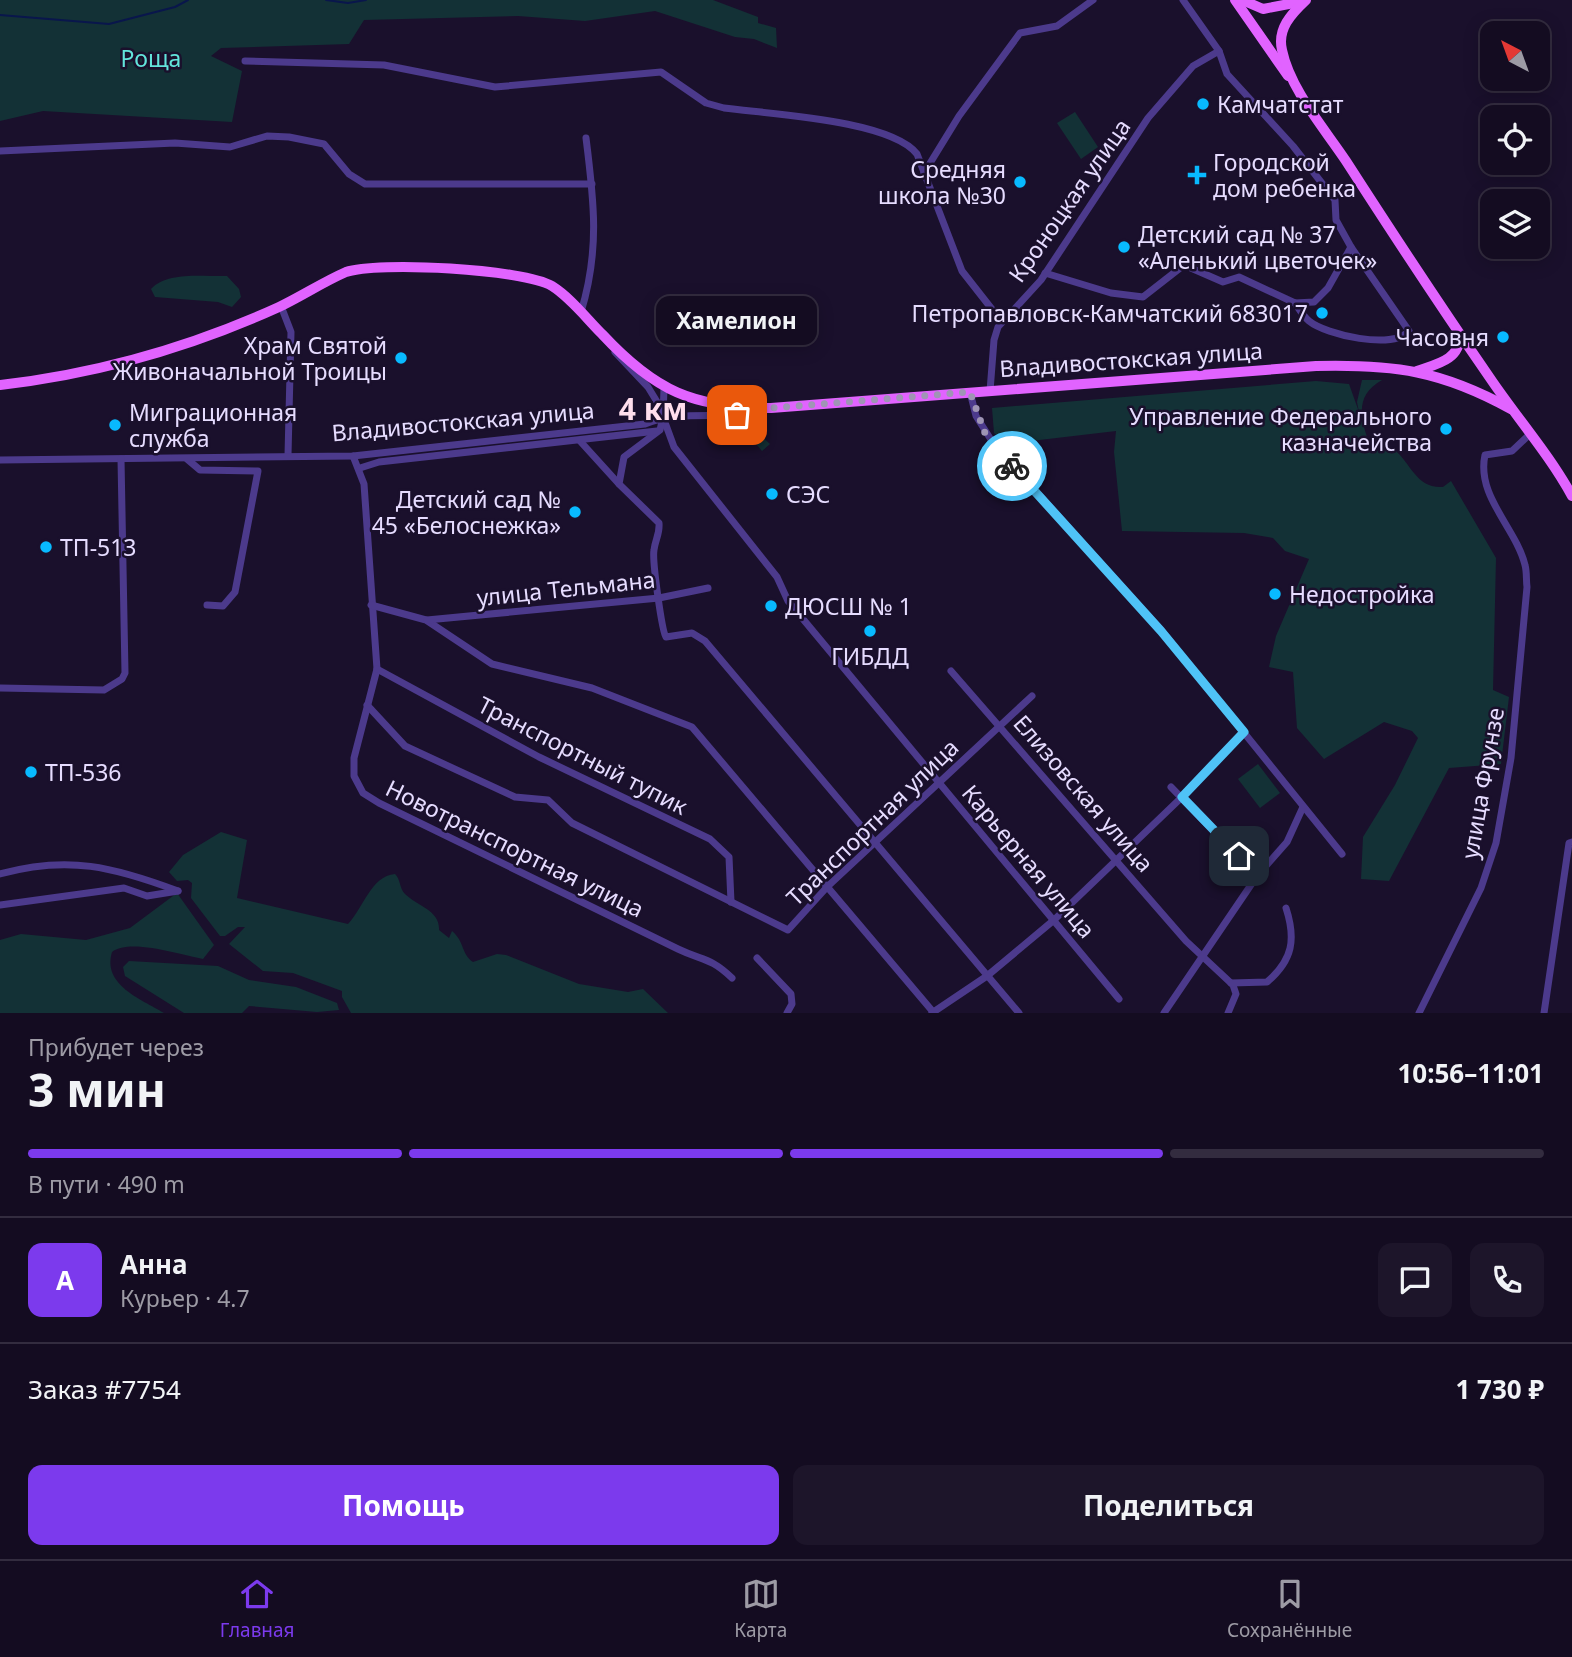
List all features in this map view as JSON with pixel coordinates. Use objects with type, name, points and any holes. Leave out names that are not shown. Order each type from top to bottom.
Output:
[{"type":"main road","points":[[1235,0],[1301,91],[1460,335],[1511,409],[1531,433],[1572,496]]},
{"type":"main road","points":[[1242,0],[1263,9],[1291,6]]},
{"type":"main road","points":[[1245,16],[1273,13],[1305,0]]},
{"type":"main road","points":[[1301,91],[1284,59],[1281,40],[1287,20],[1305,0]]},
{"type":"main road","points":[[0,385],[122,363],[200,338],[281,306],[345,272],[391,266],[536,279],[560,292],[635,367],[664,388],[709,405],[771,408]]},
{"type":"main road","points":[[1417,371],[1443,362],[1455,354],[1460,335]]},
{"type":"main road","name":"Владивостокская улица","points":[[771,408],[1316,366],[1362,365],[1417,371],[1466,386],[1511,409]]},
{"type":"main road","points":[[1466,386],[1482,383],[1484,370]]},
{"type":"street","points":[[923,173],[959,116],[1020,33],[1058,26],[1093,0]]},
{"type":"street","points":[[1045,273],[1111,293],[1143,297],[1184,265],[1223,282],[1239,277],[1295,303],[1310,322],[1340,335],[1380,340],[1408,333],[1408,328],[1350,247],[1336,220],[1335,200],[1293,146],[1238,89],[1227,74],[1219,51],[1183,0]]},
{"type":"street","name":"Кроноцкая улица","points":[[990,391],[994,340],[1002,322],[1045,273],[1148,118],[1193,66],[1219,51]]},
{"type":"street","points":[[245,61],[384,65],[495,87],[661,72],[706,103],[724,108],[847,124],[903,139],[918,154],[962,271],[1002,322]]},
{"type":"street","points":[[0,151],[175,143],[230,147],[267,136],[289,137],[324,144],[349,174],[365,184],[592,184]]},
{"type":"street","points":[[581,312],[592,276],[596,244],[586,138]]},
{"type":"street","points":[[1295,303],[1314,302],[1322,295],[1350,247]]},
{"type":"street","points":[[281,306],[291,332],[288,454]]},
{"type":"street","name":"Карьерная улица","points":[[609,342],[621,360],[649,387],[663,414],[674,447],[777,577],[788,601],[939,784],[996,847],[1119,999]]},
{"type":"street","name":"Карьерная улица","points":[[663,414],[664,388]]},
{"type":"street","points":[[970,392],[976,416],[995,446],[1161,631],[1342,854]]},
{"type":"street","name":"Владивостокская улица","points":[[0,460],[186,459],[288,454],[353,456],[645,424],[663,414],[737,415],[771,408]]},
{"type":"street","points":[[619,484],[624,457],[660,430],[663,414]]},
{"type":"street","points":[[360,468],[379,463],[660,430]]},
{"type":"street","name":"улица Фрунзе","points":[[1419,1013],[1481,888],[1496,843],[1511,758],[1527,587],[1525,564],[1492,500],[1482,466],[1485,454],[1511,452],[1531,433]]},
{"type":"street","points":[[580,441],[659,523],[660,533],[654,551],[666,637],[692,633],[705,641],[1019,1013]]},
{"type":"street","name":"Новотранспортная улица","points":[[353,456],[360,468],[364,484],[377,669],[366,705],[354,769],[356,782],[368,797],[691,955],[708,958],[732,978]]},
{"type":"street","points":[[0,688],[104,690],[121,680],[125,673],[121,459]]},
{"type":"street","points":[[186,459],[201,470],[258,471],[235,592],[223,606],[207,605]]},
{"type":"street","name":"улица Тельмана","points":[[426,620],[659,598],[708,588]]},
{"type":"street","points":[[371,605],[426,620],[492,664],[592,688],[691,726],[933,1013],[987,976],[1054,920],[1182,797],[1244,732]]},
{"type":"street","name":"Транспортный тупик","points":[[377,669],[540,757],[709,839],[729,857],[731,902]]},
{"type":"street","name":"Елизовская улица","points":[[951,671],[1186,941],[1231,983]]},
{"type":"street","name":"Транспортная улица","points":[[366,705],[405,746],[515,797],[548,800],[572,823],[788,930],[827,887],[1032,696]]},
{"type":"street","points":[[1171,787],[1257,876]]},
{"type":"street","points":[[1164,1013],[1257,876],[1287,842],[1303,807]]},
{"type":"street","points":[[1544,1013],[1561,885],[1569,843],[1572,842]]},
{"type":"street","points":[[0,874],[32,865],[78,865],[122,870],[178,891],[147,895],[124,888],[0,905]]},
{"type":"street","points":[[1228,1013],[1236,994],[1231,983],[1267,982],[1285,963],[1293,931],[1286,908]]},
{"type":"street","points":[[757,958],[791,994],[792,1004],[787,1013]]},
{"type":"green space","name":"Роща","points":[[0,0],[713,0],[758,17],[758,23],[776,28],[777,48],[655,11],[585,21],[518,16],[364,20],[349,44],[221,48],[211,56],[242,71],[232,122],[43,111],[0,121]]},
{"type":"green space","points":[[1075,112],[1098,147],[1081,159],[1057,123]]},
{"type":"green space","points":[[227,276],[239,289],[241,297],[232,307],[218,302],[155,297],[151,289],[158,283],[176,277]]},
{"type":"green space","points":[[1362,380],[1382,380],[1368,392],[1362,405],[1368,440],[1392,448],[1415,475],[1427,484],[1443,487],[1451,481],[1496,558],[1493,690],[1509,697],[1501,764],[1449,768],[1389,881],[1361,879],[1363,837],[1395,785],[1418,738],[1412,731],[1384,722],[1324,759],[1297,728],[1293,672],[1269,667],[1276,636],[1309,559],[1285,551],[1273,538],[1244,533],[1122,531],[1114,452],[1116,431],[1006,444],[994,433],[992,408],[1316,381],[1349,384],[1359,412],[1357,402]]},
{"type":"green space","points":[[747,428],[758,433],[770,444],[762,451],[745,431]]},
{"type":"green space","points":[[1258,764],[1280,793],[1260,808],[1238,779]]},
{"type":"green space","points":[[221,832],[247,840],[237,898],[348,924],[374,886],[387,876],[395,874],[405,894],[432,913],[439,930],[449,938],[452,931],[473,962],[497,954],[506,955],[579,984],[628,992],[643,989],[668,1013],[351,1013],[342,997],[342,991],[293,973],[263,971],[229,944],[245,927],[238,927],[225,936],[220,936],[191,898],[192,883],[188,880],[177,881],[169,872],[183,855]]},
{"type":"green space","points":[[177,893],[214,945],[203,959],[156,949],[131,947],[112,952],[110,964],[118,982],[126,990],[164,1013],[0,1013],[0,940],[21,934],[86,940],[130,928]]},
{"type":"green space","points":[[129,961],[218,966],[249,980],[296,987],[337,1003],[339,1010],[317,1012],[249,1006],[242,1013],[184,1013],[125,976],[123,967]]},
{"type":"waterway","points":[[0,15],[109,24],[175,7],[188,0]]},
{"type":"waterway","points":[[326,0],[348,3],[366,0]]},
{"type":"way so far","points":[[737,415],[771,408],[970,392],[976,416],[985,433],[1012,466]]},
{"type":"place","name":"Камчатстат","points":[[1203,104]]},
{"type":"place","name":"Городской дом ребенка","points":[[1197,175]]},
{"type":"place","name":"Средняя школа №30","points":[[1020,182]]},
{"type":"place","name":"Детский сад № 37 «Аленький цветочек»","points":[[1124,247]]},
{"type":"place","name":"Петропавловск-Камчатский 683017","points":[[1322,313]]},
{"type":"place","name":"Часовня","points":[[1503,337]]},
{"type":"place","name":"Храм Святой Живоначальной Троицы","points":[[401,358]]},
{"type":"place","name":"Хамелион","points":[[737,415]]},
{"type":"place","name":"Миграционная служба","points":[[115,425]]},
{"type":"place","name":"Управление Федерального казначейства","points":[[1446,429]]},
{"type":"place","name":"СЭС","points":[[772,494]]},
{"type":"place","name":"Детский сад № 45 «Белоснежка»","points":[[575,512]]},
{"type":"place","name":"ТП-513","points":[[46,547]]},
{"type":"place","name":"Недостройка","points":[[1275,594]]},
{"type":"place","name":"ДЮСШ № 1","points":[[771,606]]},
{"type":"place","name":"ГИБДД","points":[[870,631]]},
{"type":"place","name":"ТП-536","points":[[31,772]]},
{"type":"district","name":"4 км","points":[[653,408]]},
{"type":"route","points":[[1012,466],[1161,631],[1244,732],[1182,797],[1239,856]]}]
